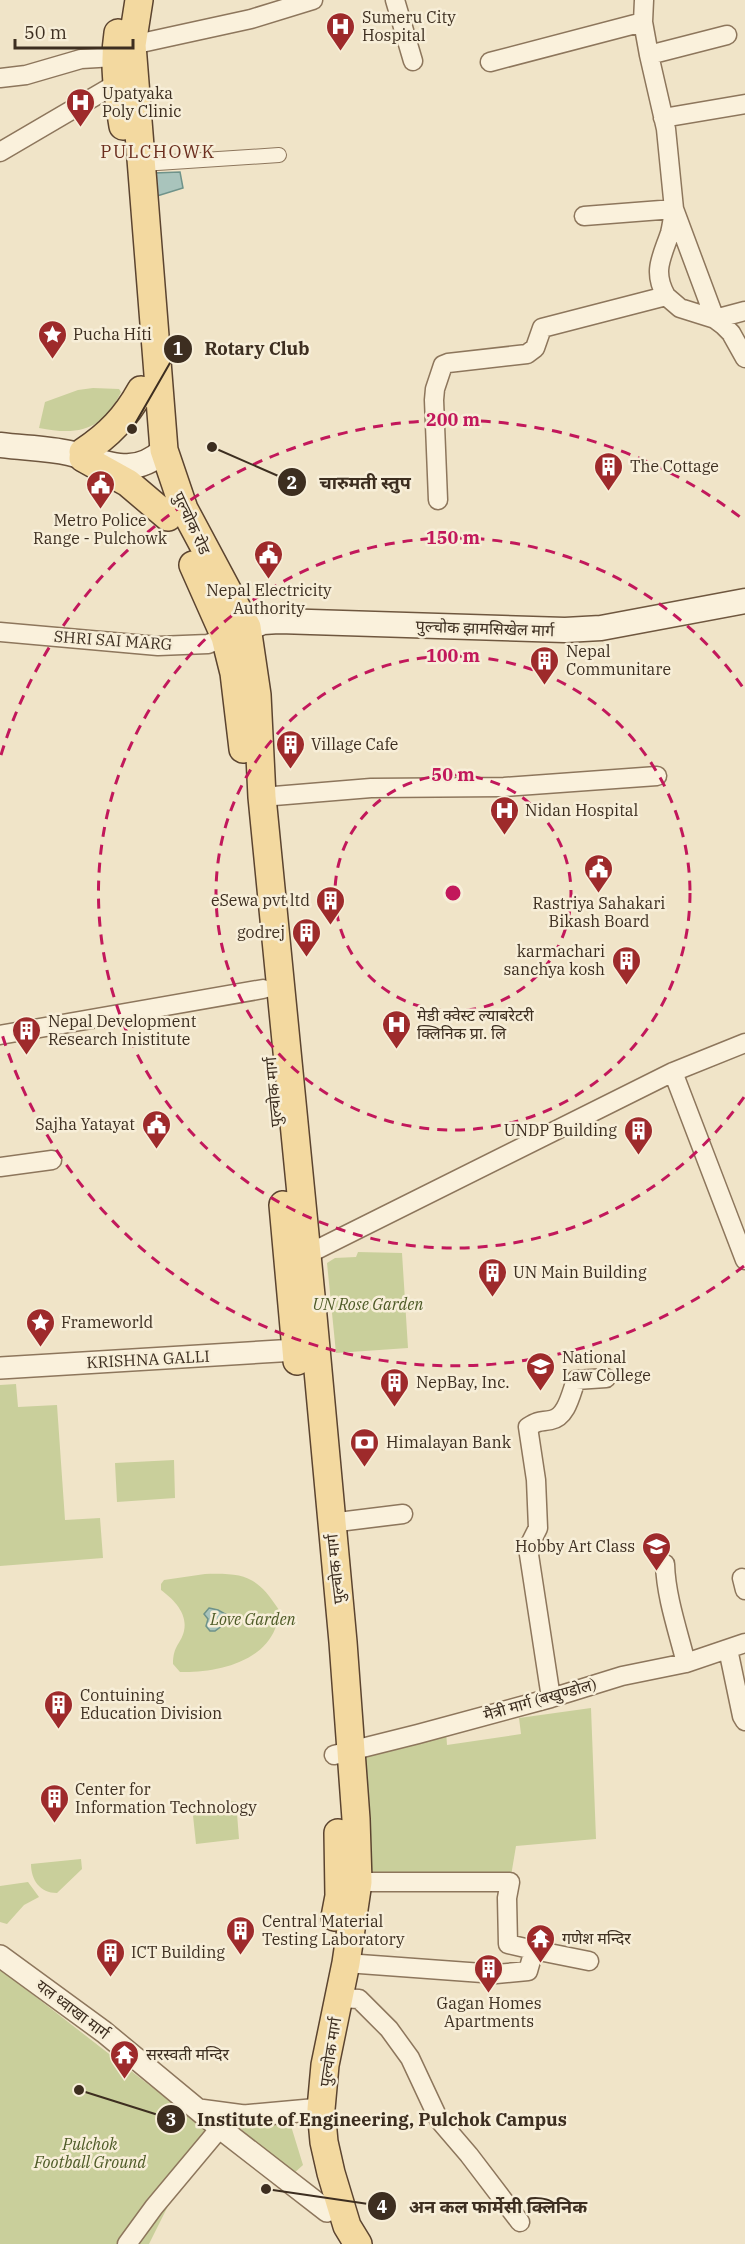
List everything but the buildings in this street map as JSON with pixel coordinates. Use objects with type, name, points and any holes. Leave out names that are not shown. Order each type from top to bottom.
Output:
[{"type":"main road","points":[[125,0],[123,51],[142,164],[156,456]]},
{"type":"main road","points":[[139,0],[123,51],[116,84],[125,145],[135,259],[142,361],[141,390],[168,517],[204,586],[236,632],[234,673],[248,698]]},
{"type":"main road","points":[[78,454],[101,440],[117,426],[131,409],[141,390]]},
{"type":"main road","points":[[0,445],[78,454],[101,463],[132,467],[156,456]]},
{"type":"main road","points":[[78,454],[128,483],[168,517]]},
{"type":"main road","name":"पुल्चोक रोड","points":[[156,456],[177,491],[236,632]]},
{"type":"main road","name":"पुल्चोक झामसिखेल मार्ग","points":[[236,632],[263,622],[279,621],[528,630],[601,628],[745,601]]},
{"type":"main road","name":"पुल्चोक मार्ग","points":[[248,698],[262,797],[298,1259],[296,1350],[323,1613],[358,1882],[346,1963],[325,2065],[313,2110]]},
{"type":"main road","name":"पुल्चोक मार्ग","points":[[248,698],[263,989],[330,1523],[343,1753],[338,1829],[339,1896],[308,2054],[313,2110],[324,2142],[344,2227]]},
{"type":"street","points":[[0,78],[26,75],[81,59],[123,51],[251,19],[313,0]]},
{"type":"street","points":[[395,0],[413,62]]},
{"type":"street","points":[[644,0],[644,22],[663,118],[674,209],[715,319]]},
{"type":"street","points":[[490,62],[644,22]]},
{"type":"street","points":[[649,56],[727,35]]},
{"type":"street","points":[[0,152],[116,84]]},
{"type":"street","points":[[663,118],[745,104]]},
{"type":"street","points":[[142,164],[279,155]]},
{"type":"street","points":[[584,216],[674,209]]},
{"type":"street","points":[[674,209],[670,232],[661,255],[659,276],[661,287],[666,296],[680,308],[715,319],[731,333],[745,358]]},
{"type":"street","points":[[438,500],[434,400],[443,365],[527,354],[535,348],[542,328],[666,296]]},
{"type":"street","points":[[715,319],[745,311]]},
{"type":"street","name":"SHRI SAI MARG","points":[[0,632],[158,646],[208,644],[236,632]]},
{"type":"street","points":[[262,797],[371,788],[504,787],[657,776]]},
{"type":"street","points":[[0,1035],[263,989]]},
{"type":"street","points":[[298,1259],[673,1072],[745,1043]]},
{"type":"street","points":[[673,1072],[745,1260]]},
{"type":"street","points":[[0,1167],[52,1160]]},
{"type":"street","name":"KRISHNA GALLI","points":[[0,1368],[296,1350]]},
{"type":"street","points":[[551,1698],[528,1548],[538,1528],[536,1480],[528,1427],[540,1420],[552,1420],[563,1414],[576,1380],[606,1378]]},
{"type":"street","points":[[330,1523],[402,1514]]},
{"type":"street","points":[[665,1564],[675,1620],[686,1663]]},
{"type":"street","points":[[737,1646],[742,1716],[745,1722]]},
{"type":"street","name":"मैत्री मार्ग (बखुण्डोल)","points":[[343,1753],[551,1698],[621,1676],[686,1663],[737,1646]]},
{"type":"street","points":[[358,1882],[510,1882],[507,1898],[508,1944],[589,1961]]},
{"type":"street","points":[[346,1963],[496,1974],[528,1971],[534,1950]]},
{"type":"street","name":"यल ध्वाखा मार्ग","points":[[0,1956],[104,2032],[344,2227]]},
{"type":"street","points":[[339,1998],[359,1999],[389,2029],[410,2058],[439,2120],[520,2222]]},
{"type":"street","points":[[200,2110],[244,2116],[313,2110]]},
{"type":"street","points":[[127,2244],[154,2207],[220,2128]]},
{"type":"green space","points":[[119,389],[121,392],[114,405],[98,422],[78,430],[39,428],[45,402],[78,390]]},
{"type":"green space","name":"UN Rose Garden","points":[[358,1252],[402,1253],[408,1348],[336,1353],[327,1263],[335,1258],[356,1257]]},
{"type":"green space","points":[[16,1384],[18,1407],[57,1405],[65,1520],[100,1518],[103,1558],[0,1566],[0,1385]]},
{"type":"green space","points":[[174,1460],[175,1498],[117,1502],[115,1463]]},
{"type":"green space","name":"Love Garden","points":[[205,1574],[230,1574],[256,1583],[279,1610],[277,1625],[259,1651],[235,1664],[207,1671],[180,1672],[173,1664],[173,1658],[184,1631],[184,1618],[175,1602],[161,1590],[161,1584],[164,1580]]},
{"type":"green space","points":[[591,1708],[596,1839],[516,1846],[510,1882],[358,1882],[356,1754],[446,1731],[447,1745],[521,1734],[519,1718]]},
{"type":"green space","points":[[236,1801],[239,1839],[196,1844],[192,1806]]},
{"type":"green space","points":[[81,1859],[82,1869],[57,1893],[41,1888],[33,1875],[31,1864]]},
{"type":"green space","points":[[28,1882],[39,1897],[24,1905],[7,1924],[0,1922],[0,1886]]},
{"type":"green space","name":"Pulchok Football Ground","points":[[0,1969],[212,2134],[172,2198],[149,2244],[0,2244]]},
{"type":"green space","points":[[230,2119],[291,2126],[303,2165],[292,2175]]},
{"type":"water","points":[[180,172],[183,188],[157,196],[154,173]]},
{"type":"water","points":[[209,1608],[229,1616],[227,1622],[215,1631],[210,1631],[206,1626],[208,1619],[204,1614]]},
{"type":"place","name":"Sumeru City Hospital","points":[[341,52]]},
{"type":"place","name":"Upatyaka Poly Clinic","points":[[81,128]]},
{"type":"place","name":"Pucha Hiti","points":[[52,360]]},
{"type":"place","name":"Rotary Club","points":[[132,429]]},
{"type":"place","name":"चारुमती स्तुप","points":[[212,447]]},
{"type":"place","name":"The Cottage","points":[[609,492]]},
{"type":"place","name":"Metro Police Range - Pulchowk","points":[[100,510]]},
{"type":"place","name":"Nepal Electricity Authority","points":[[269,580]]},
{"type":"place","name":"Nepal Communitare","points":[[545,686]]},
{"type":"place","name":"Village Cafe","points":[[290,770]]},
{"type":"place","name":"Nidan Hospital","points":[[504,836]]},
{"type":"place","name":"Rastriya Sahakari Bikash Board","points":[[599,894]]},
{"type":"place","name":"eSewa pvt ltd","points":[[331,926]]},
{"type":"place","name":"godrej","points":[[306,958]]},
{"type":"place","name":"karmachari sanchya kosh","points":[[626,986]]},
{"type":"place","name":"मेडी क्वेस्ट ल्याबरेटरी क्लिनिक प्रा. लि","points":[[396,1050]]},
{"type":"place","name":"Nepal Development Research Inistitute","points":[[27,1056]]},
{"type":"place","name":"Sajha Yatayat","points":[[156,1150]]},
{"type":"place","name":"UNDP Building","points":[[638,1156]]},
{"type":"place","name":"UN Main Building","points":[[492,1298]]},
{"type":"place","name":"Frameworld","points":[[40,1348]]},
{"type":"place","name":"National Law College","points":[[541,1392]]},
{"type":"place","name":"NepBay, Inc.","points":[[395,1408]]},
{"type":"place","name":"Himalayan Bank","points":[[365,1468]]},
{"type":"place","name":"Hobby Art Class","points":[[656,1572]]},
{"type":"place","name":"Contuining Education Division","points":[[59,1730]]},
{"type":"place","name":"Center for Information Technology","points":[[54,1824]]},
{"type":"place","name":"Central Material Testing Laboratory","points":[[241,1956]]},
{"type":"place","name":"गणेश मन्दिर","points":[[541,1964]]},
{"type":"place","name":"ICT Building","points":[[110,1978]]},
{"type":"place","name":"Gagan Homes Apartments","points":[[489,1994]]},
{"type":"place","name":"सरस्वती मन्दिर","points":[[125,2080]]},
{"type":"place","name":"Institute of Engineering, Pulchok Campus","points":[[79,2090]]},
{"type":"place","name":"अन कल फार्मेसी क्लिनिक","points":[[266,2189]]},
{"type":"district","name":"PULCHOWK","points":[[158,151]]}]
